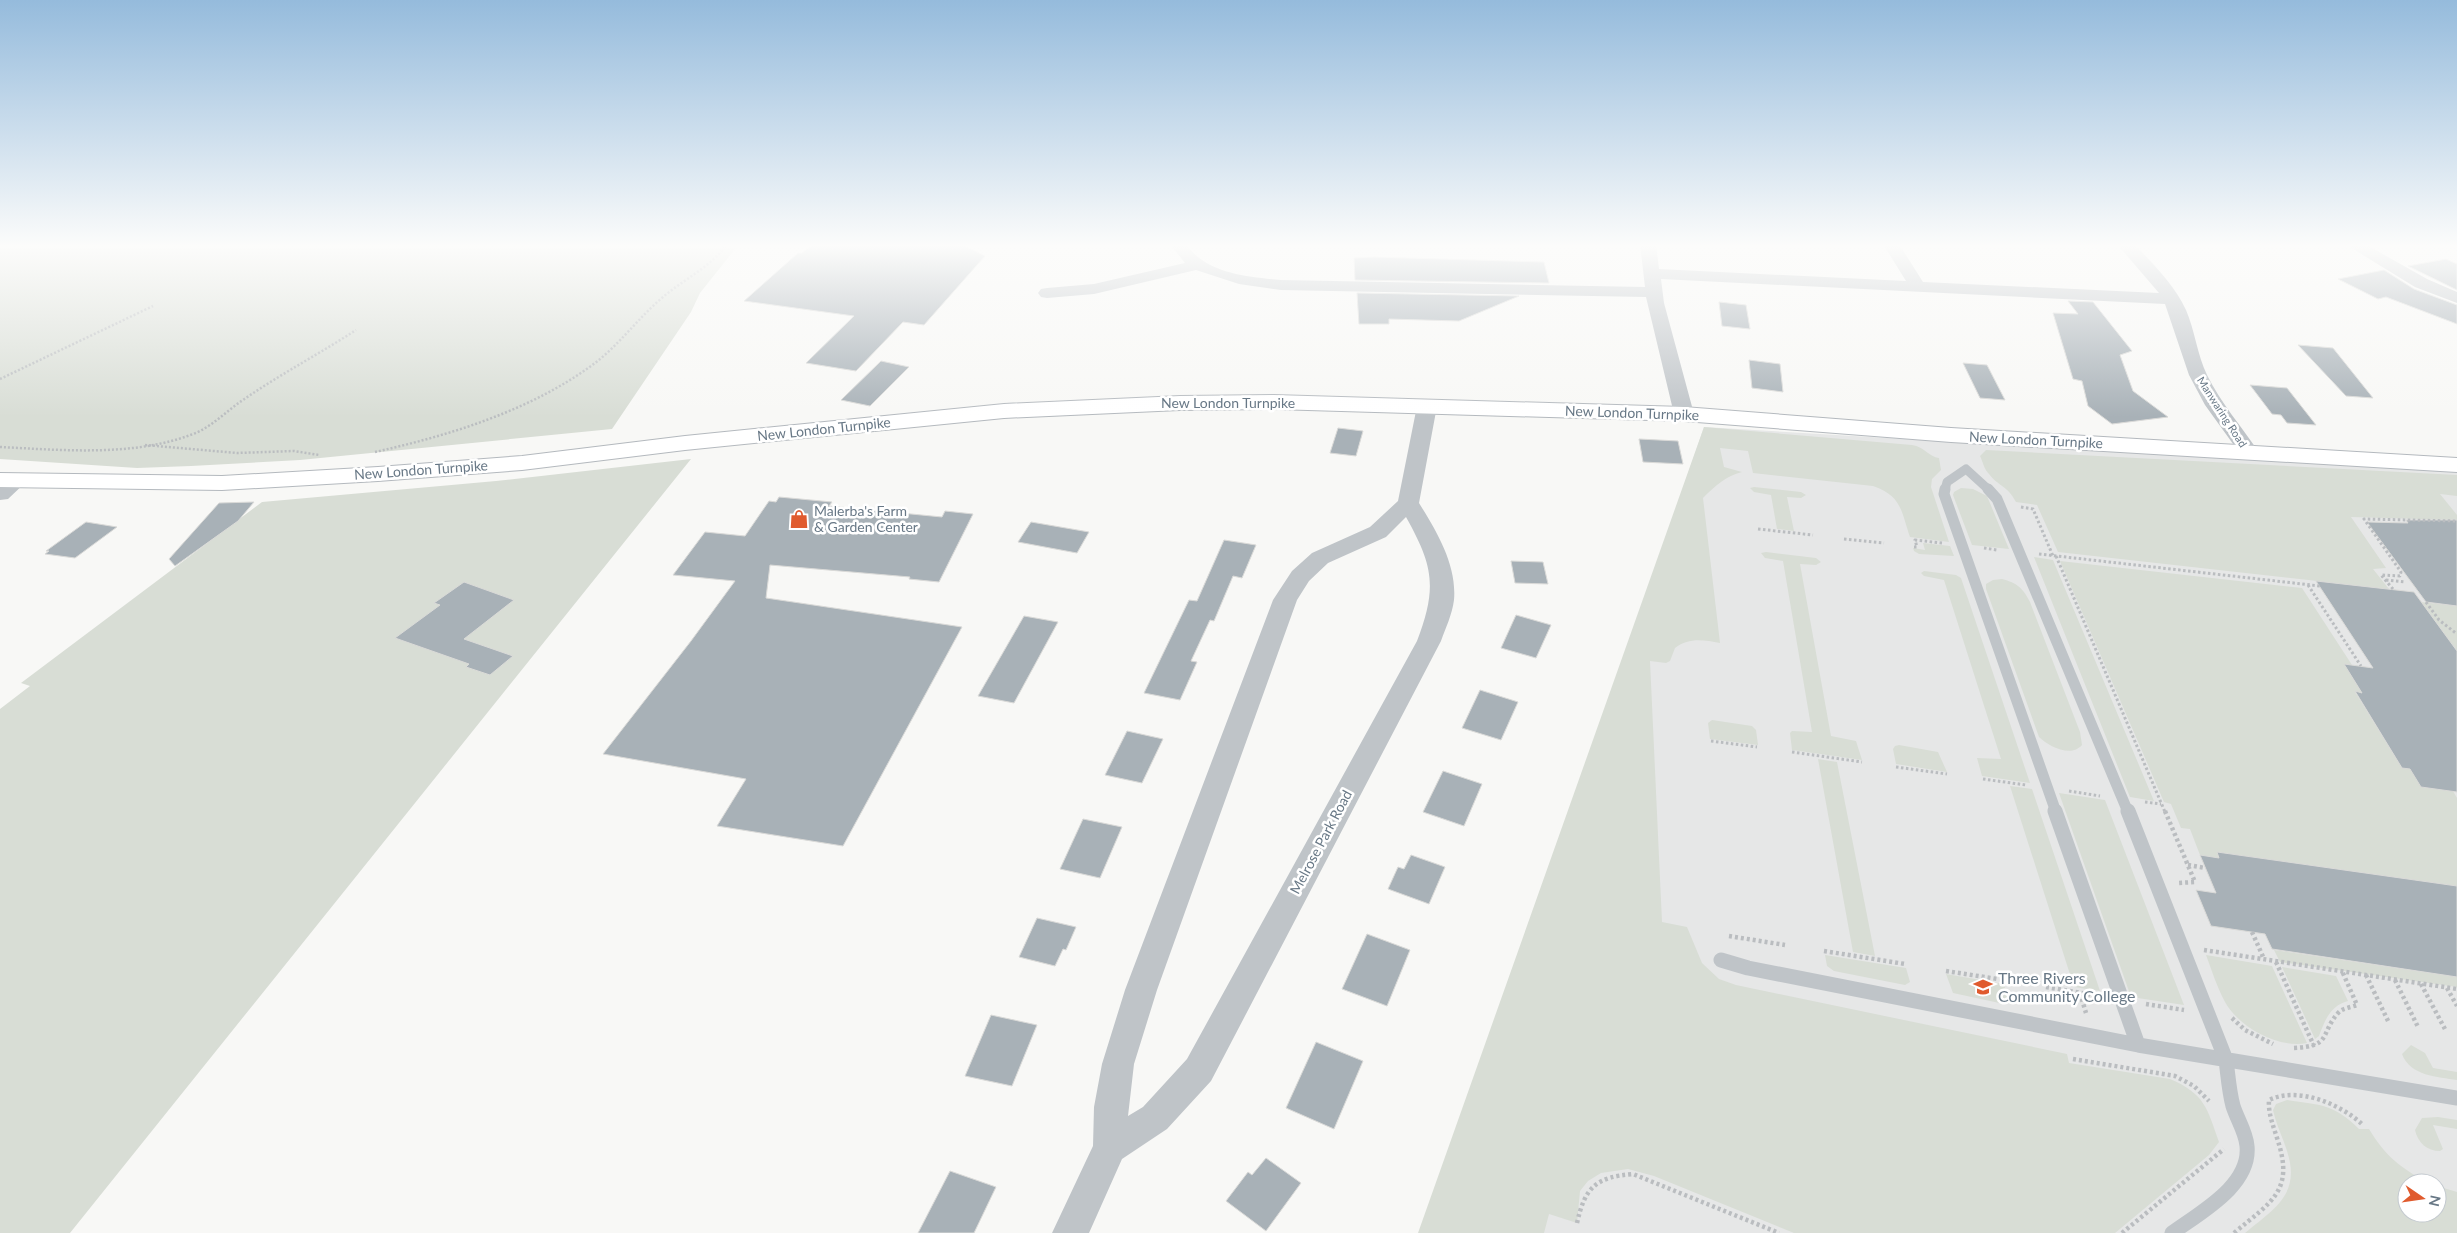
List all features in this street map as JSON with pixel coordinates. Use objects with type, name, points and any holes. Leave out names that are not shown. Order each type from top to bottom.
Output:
[{"type":"main road","name":"New London Turnpike","points":[[5,485],[222,482],[378,474],[522,462],[685,443],[1004,411],[1098,405],[1274,402],[1684,414],[1951,435],[2248,451],[2457,465]]},
{"type":"street","points":[[1656,302],[1684,414]]},
{"type":"street","name":"Manwaring Road","points":[[2172,302],[2179,317],[2192,362],[2201,381],[2248,451]]},
{"type":"street","points":[[1070,1233],[1110,1147],[1111,1108],[1118,1064],[1141,990],[1285,600],[1300,576],[1320,558],[1378,532],[1408,503],[1427,406]]},
{"type":"street","name":"Melrose Park Road","points":[[1110,1147],[1155,1118],[1199,1070],[1429,641],[1441,605],[1440,571],[1427,533],[1408,503]]},
{"type":"lane","points":[[2138,1045],[1944,494],[1947,482],[1966,469],[1984,484],[1997,499],[2118,786],[2226,1060],[2232,1104],[2241,1125],[2247,1148],[2246,1164],[2232,1186],[2172,1233]]},
{"type":"lane","points":[[1721,960],[1748,968],[2138,1045],[2457,1098]]},
{"type":"path","points":[[371,453],[402,446],[465,426],[531,401],[558,387],[612,349],[658,302]]},
{"type":"path","points":[[0,379],[153,306]]},
{"type":"path","points":[[0,447],[77,448],[145,444],[183,437],[202,430],[244,399],[356,330]]},
{"type":"path","points":[[145,444],[237,453],[294,451],[327,456]]},
{"type":"path","points":[[2018,506],[2034,509],[2195,882],[2184,881],[2178,883],[2175,888]]},
{"type":"path","points":[[2393,589],[2381,575],[2400,576],[2401,572],[2364,519],[2457,521]]},
{"type":"path","points":[[1758,529],[1813,535]]},
{"type":"path","points":[[1844,539],[1884,543]]},
{"type":"path","points":[[1914,547],[1917,547],[1914,540],[1950,544]]},
{"type":"path","points":[[1982,548],[2001,550]]},
{"type":"path","points":[[2034,554],[2320,586]]},
{"type":"path","points":[[2385,580],[2405,582]]},
{"type":"path","points":[[2308,584],[2361,666]]},
{"type":"path","points":[[2426,602],[2439,620],[2457,634]]},
{"type":"path","points":[[1711,741],[1757,747]]},
{"type":"path","points":[[1792,752],[1862,762]]},
{"type":"path","points":[[1896,767],[1947,774]]},
{"type":"path","points":[[1983,779],[2032,786]]},
{"type":"path","points":[[2067,791],[2103,796]]},
{"type":"path","points":[[2188,865],[2205,868]]},
{"type":"path","points":[[2252,932],[2264,959]]},
{"type":"path","points":[[1730,936],[1785,945]]},
{"type":"path","points":[[2200,954],[2198,949],[2457,989]]},
{"type":"path","points":[[1824,951],[1905,964]]},
{"type":"path","points":[[2275,961],[2314,1046]]},
{"type":"path","points":[[1946,971],[2004,980]]},
{"type":"path","points":[[2288,1047],[2314,1046],[2323,1042],[2340,1011],[2357,1005],[2342,972]]},
{"type":"path","points":[[2365,975],[2389,1023]]},
{"type":"path","points":[[2394,980],[2418,1027]]},
{"type":"path","points":[[2421,984],[2446,1031]]},
{"type":"path","points":[[2046,987],[2102,996]]},
{"type":"path","points":[[2447,988],[2457,1006]]},
{"type":"path","points":[[2080,993],[2087,1017]]},
{"type":"path","points":[[2142,1003],[2187,1011]]},
{"type":"path","points":[[2231,1016],[2258,1038],[2281,1046]]},
{"type":"path","points":[[2073,1059],[2175,1076],[2190,1082],[2202,1091],[2213,1105]]},
{"type":"path","points":[[2234,1233],[2276,1196],[2283,1185],[2286,1173],[2284,1160],[2269,1115],[2269,1100],[2274,1096],[2285,1095],[2326,1102],[2345,1110],[2362,1124]]},
{"type":"path","points":[[2122,1233],[2224,1150],[2225,1144]]},
{"type":"path","points":[[1576,1223],[1581,1201],[1596,1182],[1608,1177],[1633,1174],[1778,1233]]},
{"type":"shaded area","points":[[0,302],[696,302],[691,312],[612,429],[300,460],[191,466],[137,468],[0,459]]},
{"type":"shaded area","name":"Three Rivers Community College","points":[[1704,427],[2457,472],[2457,1233],[1421,1233],[1579,791]]},
{"type":"shaded area","points":[[1704,427],[1912,445],[1920,448],[1939,458],[1941,470],[1932,479],[1931,487],[1949,542],[1910,537],[1899,506],[1883,490],[1873,486],[1753,473],[1748,451],[1720,448],[1724,467],[1742,472],[1721,482],[1703,498],[1720,643],[1702,640],[1686,642],[1675,648],[1670,661],[1666,663],[1650,661],[1662,922],[1687,927],[1702,963],[1719,979],[1736,985],[2067,1054],[2069,1063],[2170,1079],[2191,1090],[2203,1103],[2219,1142],[2209,1155],[2115,1233],[1794,1233],[1654,1176],[1628,1169],[1601,1173],[1588,1181],[1580,1191],[1577,1223],[1549,1214],[1544,1233],[1418,1233]]},
{"type":"shaded area","points":[[1986,450],[2457,475],[2457,496],[2440,494],[2457,515],[2457,520],[2351,517],[2386,568],[2373,569],[2389,589],[2058,552],[2037,505],[2016,502],[2010,493],[1987,472],[1980,456]]},
{"type":"shaded area","points":[[691,459],[70,1233],[0,1233],[0,709],[30,686],[21,683],[262,502],[496,481]]},
{"type":"shaded area","points":[[1750,488],[1801,492],[1806,495],[1801,498],[1787,497],[1794,531],[1777,529],[1771,495],[1754,492]]},
{"type":"shaded area","points":[[1961,488],[1973,489],[1987,496],[2009,549],[1972,545],[1953,495],[1954,492]]},
{"type":"shaded area","points":[[1923,543],[1950,546],[1954,556],[1919,554],[1914,551],[1913,548],[1925,550]]},
{"type":"shaded area","points":[[1761,553],[1816,558],[1821,562],[1816,565],[1800,564],[1831,736],[1856,741],[1862,760],[1792,750],[1790,733],[1792,731],[1812,732],[1783,561],[1765,558]]},
{"type":"shaded area","points":[[2034,557],[2053,560],[2154,801],[2130,797]]},
{"type":"shaded area","points":[[2060,561],[2302,588],[2352,665],[2344,664],[2362,693],[2355,692],[2402,768],[2410,769],[2453,791],[2457,798],[2457,886],[2217,852],[2219,858],[2200,855],[2190,829],[2181,828],[2171,804],[2164,802]]},
{"type":"shaded area","points":[[1924,571],[1956,575],[1961,578],[2030,783],[1982,776],[1977,758],[2001,759],[1944,580],[1924,576],[1921,573]]},
{"type":"shaded area","points":[[2002,579],[2012,582],[2019,587],[2030,602],[2080,732],[2082,745],[2077,749],[2066,751],[2048,744],[2039,737],[1986,589],[1986,584],[1993,580]]},
{"type":"shaded area","points":[[2421,602],[2457,606],[2457,651]]},
{"type":"shaded area","points":[[1712,720],[1752,726],[1756,730],[1758,745],[1710,739],[1708,723]]},
{"type":"shaded area","points":[[1899,745],[1938,752],[1947,772],[1896,764],[1893,749]]},
{"type":"shaded area","points":[[1818,759],[1837,762],[1875,956],[1853,952]]},
{"type":"shaded area","points":[[2010,786],[2032,789],[2100,991],[2074,987]]},
{"type":"shaded area","points":[[2059,793],[2105,800],[2184,1005],[2131,997]]},
{"type":"shaded area","points":[[2274,950],[2457,977],[2457,987],[2280,962]]},
{"type":"shaded area","points":[[1825,955],[1906,968],[1910,982],[1905,985],[1834,971],[1827,966]]},
{"type":"shaded area","points":[[2206,955],[2272,966],[2307,1043],[2284,1043],[2249,1028],[2231,1011],[2225,1002]]},
{"type":"shaded area","points":[[2282,967],[2336,976],[2348,1001],[2332,1010],[2319,1036],[2315,1039]]},
{"type":"shaded area","points":[[1946,974],[2004,984],[2009,1001],[2004,1004],[1953,993]]},
{"type":"shaded area","points":[[2411,1045],[2425,1053],[2433,1068],[2457,1072],[2457,1080],[2425,1074],[2411,1067],[2402,1054]]},
{"type":"shaded area","points":[[2287,1100],[2326,1107],[2342,1115],[2359,1129],[2369,1129],[2381,1147],[2411,1173],[2397,1173],[2397,1223],[2447,1223],[2447,1189],[2457,1192],[2457,1233],[2245,1233],[2266,1216],[2282,1199],[2288,1189],[2291,1178],[2287,1151],[2273,1110],[2276,1104]]},
{"type":"shaded area","points":[[2438,1117],[2457,1120],[2457,1129],[2433,1125],[2443,1149],[2435,1151],[2427,1148],[2418,1139],[2415,1130],[2422,1118]]},
{"type":"building","points":[[748,302],[945,302],[924,325],[903,322],[856,371],[806,363],[854,316]]},
{"type":"building","points":[[1358,302],[1506,302],[1459,321],[1389,319],[1389,324],[1359,324]]},
{"type":"building","points":[[1719,302],[1746,305],[1750,329],[1722,326]]},
{"type":"building","points":[[2068,302],[2093,302],[2132,351],[2120,355],[2133,391],[2168,417],[2112,424],[2088,406],[2082,381],[2073,379],[2053,313],[2078,314]]},
{"type":"building","points":[[2398,302],[2448,302],[2457,305],[2457,324]]},
{"type":"building","points":[[2298,345],[2333,348],[2373,398],[2346,396]]},
{"type":"building","points":[[1749,360],[1780,364],[1783,392],[1752,388]]},
{"type":"building","points":[[881,361],[909,367],[870,406],[841,400]]},
{"type":"building","points":[[1963,363],[1987,365],[2005,400],[1980,398]]},
{"type":"building","points":[[2250,385],[2287,388],[2316,425],[2287,423],[2281,415],[2272,414]]},
{"type":"building","points":[[1338,428],[1363,431],[1356,456],[1330,453]]},
{"type":"building","points":[[1639,439],[1678,441],[1683,464],[1643,462]]},
{"type":"building","points":[[779,497],[832,502],[829,506],[942,517],[945,511],[973,514],[939,582],[909,579],[910,577],[770,565],[766,598],[962,627],[843,846],[717,826],[746,779],[603,754],[735,581],[673,575],[705,532],[745,536],[769,501],[776,502]]},
{"type":"building","points":[[254,502],[238,521],[175,566],[169,559],[219,503]]},
{"type":"building","points":[[2406,520],[2457,520],[2457,606],[2426,602],[2367,522],[2408,523]]},
{"type":"building","points":[[86,522],[117,527],[75,558],[45,554],[49,551],[46,551]]},
{"type":"building","points":[[1031,522],[1089,532],[1077,553],[1018,542]]},
{"type":"building","points":[[1224,540],[1256,545],[1242,578],[1233,576],[1214,621],[1210,620],[1191,661],[1197,662],[1180,700],[1144,693],[1189,600],[1197,601]]},
{"type":"building","points":[[1511,561],[1543,562],[1548,584],[1515,583]]},
{"type":"building","points":[[2316,581],[2414,592],[2457,651],[2457,792],[2421,787],[2410,769],[2402,768],[2355,691],[2362,693],[2344,664],[2373,668]]},
{"type":"building","points":[[464,582],[514,600],[464,639],[513,656],[490,675],[466,667],[469,664],[395,638],[440,605],[434,603]]},
{"type":"building","points":[[1516,615],[1551,625],[1536,658],[1501,648]]},
{"type":"building","points":[[1024,616],[1058,622],[1014,703],[978,696]]},
{"type":"building","points":[[1480,690],[1518,702],[1501,740],[1462,728]]},
{"type":"building","points":[[1127,731],[1163,739],[1142,783],[1105,775]]},
{"type":"building","points":[[1443,771],[1482,784],[1464,826],[1423,812]]},
{"type":"building","points":[[1083,819],[1122,827],[1100,878],[1060,869]]},
{"type":"building","points":[[2217,852],[2457,886],[2457,977],[2272,949],[2265,934],[2211,926],[2196,890],[2216,893],[2200,855],[2219,858]]},
{"type":"building","points":[[1411,855],[1445,867],[1429,904],[1388,889],[1398,867],[1404,869]]},
{"type":"building","points":[[1037,918],[1076,927],[1066,950],[1063,949],[1055,966],[1019,957]]},
{"type":"building","points":[[1367,934],[1410,950],[1387,1006],[1342,989]]},
{"type":"building","points":[[991,1015],[1037,1025],[1012,1086],[965,1076]]},
{"type":"building","points":[[1316,1042],[1363,1061],[1334,1129],[1286,1108]]},
{"type":"building","points":[[1266,1158],[1301,1183],[1266,1231],[1226,1201],[1248,1172],[1252,1175]]},
{"type":"building","points":[[950,1171],[996,1187],[974,1233],[918,1233]]},
{"type":"place","name":"Malerba's Farm & Garden Center","points":[[799,519]]},
{"type":"place","name":"Three Rivers Community College","points":[[1983,987]]}]
